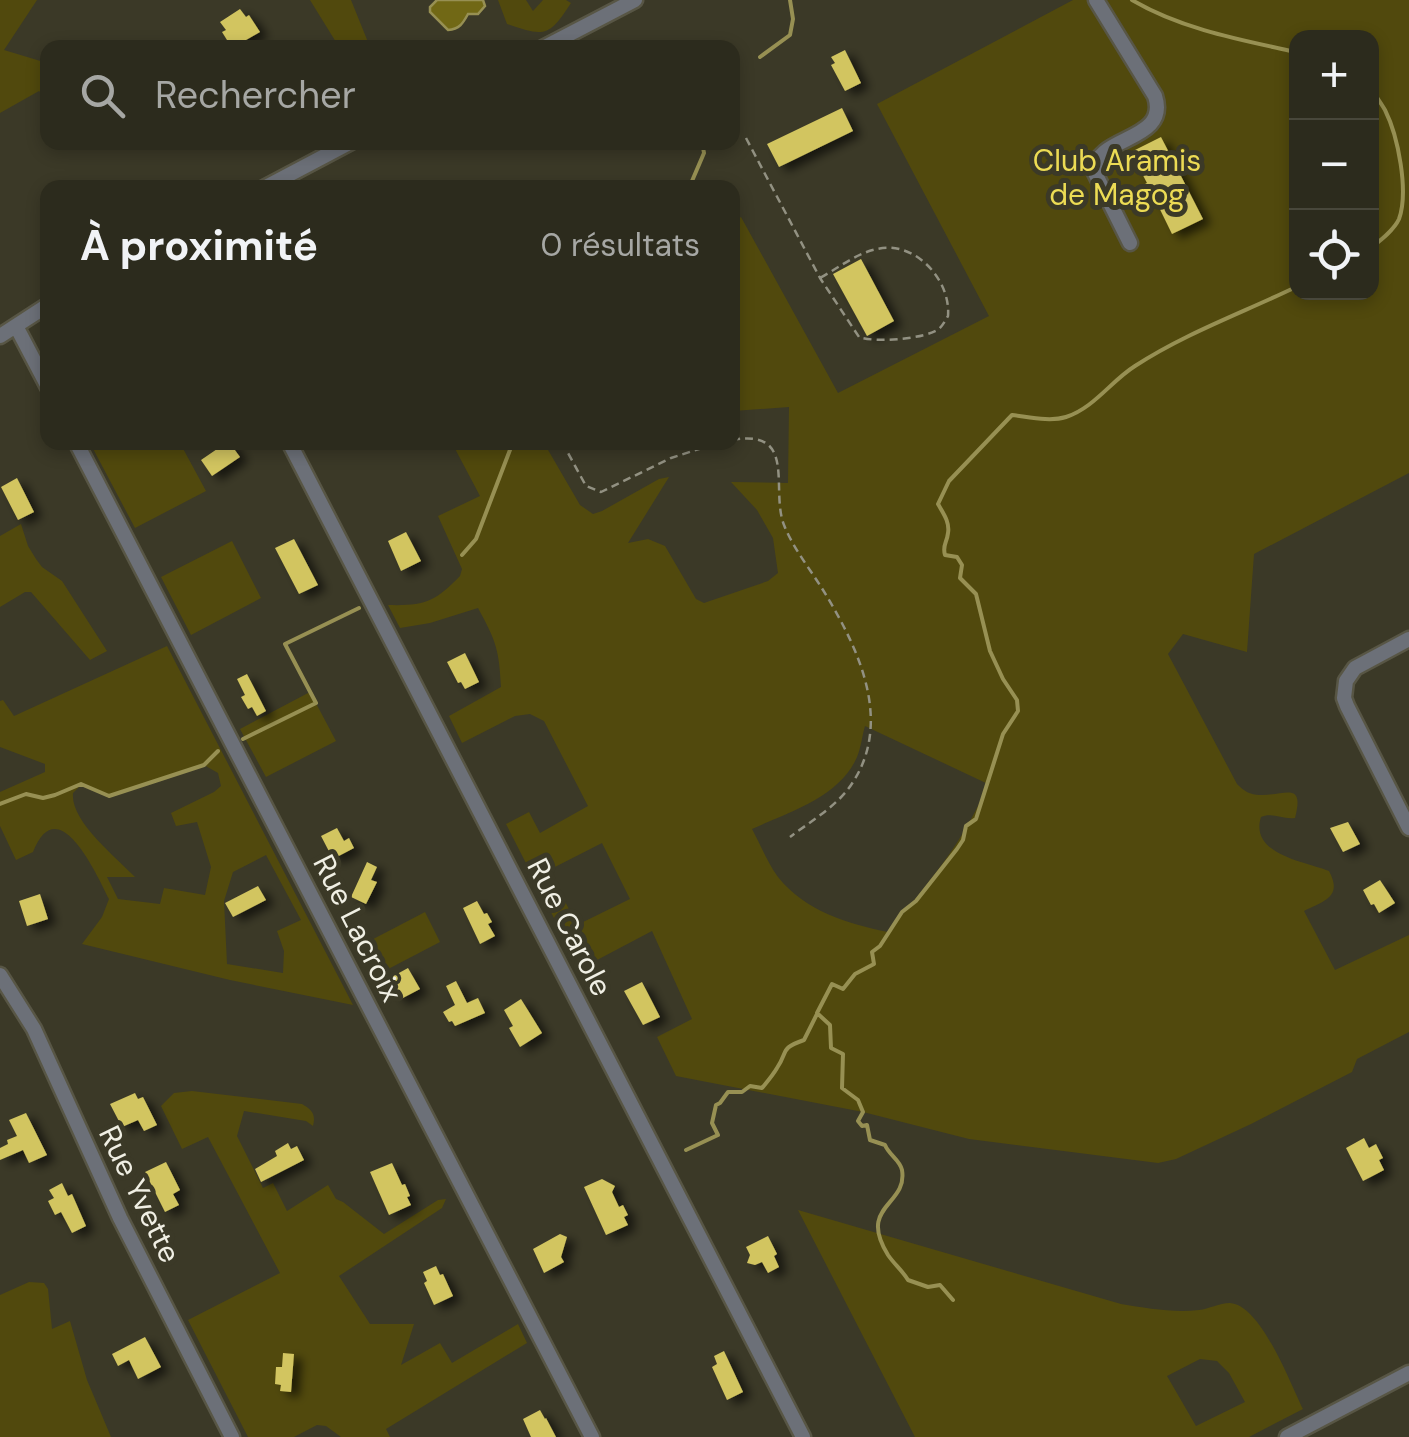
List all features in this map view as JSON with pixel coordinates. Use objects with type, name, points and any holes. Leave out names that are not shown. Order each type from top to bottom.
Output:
[{"type":"street","points":[[558,40],[635,0]]},
{"type":"street","points":[[1096,0],[1158,104],[1151,124],[1100,155],[1093,166],[1130,242]]},
{"type":"street","points":[[279,180],[336,150]]},
{"type":"street","points":[[0,336],[40,310]]},
{"type":"street","points":[[16,326],[40,372]]},
{"type":"street","name":"Rue Lacroix","points":[[80,450],[592,1437]]},
{"type":"street","name":"Rue Carole","points":[[293,450],[802,1437]]},
{"type":"street","points":[[1409,639],[1355,668],[1349,674],[1344,698],[1409,828]]},
{"type":"street","name":"Rue Yvette","points":[[0,975],[34,1029],[120,1218],[232,1437]]},
{"type":"street","points":[[1288,1437],[1409,1372]]},
{"type":"path","points":[[746,138],[820,278],[856,334],[864,340],[927,335],[937,330],[948,316],[947,295],[933,271],[906,250],[876,249],[820,278]]},
{"type":"path","points":[[740,439],[751,437],[764,442],[777,456],[784,526],[848,637],[872,709],[866,758],[852,785],[790,837]]},
{"type":"path","points":[[566,450],[586,486],[602,492],[691,450]]},
{"type":"green space","points":[[0,0],[37,0],[4,50],[40,61],[40,92],[0,113]]},
{"type":"green space","points":[[310,0],[351,0],[367,40],[335,40]]},
{"type":"green space","points":[[498,0],[526,0],[533,11],[543,0],[571,3],[551,28],[538,32],[507,24]]},
{"type":"green space","points":[[1073,0],[1409,0],[1409,473],[1254,554],[1247,652],[1183,634],[1168,654],[1237,784],[1253,794],[1295,794],[1295,818],[1261,817],[1260,830],[1263,840],[1282,855],[1329,871],[1333,892],[1304,911],[1335,970],[1409,935],[1409,1032],[1357,1059],[1352,1072],[1251,1124],[1176,1159],[1158,1163],[969,1139],[863,1112],[676,1076],[657,1037],[692,1019],[652,931],[580,969],[506,824],[529,812],[540,833],[588,806],[544,721],[530,714],[515,716],[462,743],[449,716],[501,687],[496,646],[478,608],[400,628],[388,605],[428,601],[460,576],[462,569],[438,516],[480,496],[456,450],[548,450],[580,505],[593,514],[669,477],[628,543],[648,539],[665,546],[696,599],[704,603],[768,581],[778,573],[773,538],[757,510],[731,482],[788,483],[789,407],[740,410],[741,217],[838,393],[989,316],[877,104]],"holes":[[[865,726],[988,784],[956,844],[888,932],[843,920],[801,899],[778,877],[752,829],[812,802],[839,783],[857,757]],[[602,843],[630,899],[577,925],[549,870]]]},
{"type":"green space","points":[[94,450],[184,450],[206,491],[135,528]]},
{"type":"green space","points":[[21,524],[36,559],[62,581],[107,651],[90,660],[31,592],[0,607],[0,536]]},
{"type":"green space","points":[[232,541],[261,598],[191,635],[161,577]]},
{"type":"green space","points":[[167,646],[353,1005],[82,944],[102,917],[109,899],[76,842],[65,832],[54,829],[43,835],[33,852],[16,860],[0,826],[0,792],[45,772],[45,764],[0,747],[0,701],[14,716]],"holes":[[[204,765],[218,773],[221,786],[171,813],[176,826],[197,822],[211,867],[205,895],[164,888],[160,904],[118,899],[107,877],[135,877],[86,827],[73,793],[82,784],[109,796]],[[266,855],[301,920],[277,931],[284,951],[283,973],[227,964],[224,901],[233,872]]]},
{"type":"green space","points":[[310,692],[336,741],[266,777],[240,729]]},
{"type":"green space","points":[[425,912],[440,942],[371,978],[356,948]]},
{"type":"green space","points":[[192,1091],[302,1104],[311,1110],[313,1126],[306,1121],[244,1111],[237,1136],[263,1188],[273,1183],[287,1211],[328,1185],[336,1199],[384,1234],[438,1200],[446,1199],[442,1208],[339,1276],[370,1324],[414,1324],[401,1365],[440,1343],[452,1363],[518,1324],[527,1343],[386,1429],[390,1437],[341,1437],[326,1426],[317,1425],[294,1437],[248,1437],[188,1320],[280,1273],[208,1137],[182,1149],[161,1106],[174,1093]]},
{"type":"green space","points":[[798,1210],[1121,1304],[1179,1311],[1230,1303],[1242,1307],[1273,1347],[1303,1409],[1249,1437],[915,1437]],"holes":[[[1200,1359],[1217,1361],[1229,1373],[1245,1402],[1196,1426],[1167,1376]]]},
{"type":"green space","points":[[29,1282],[44,1283],[48,1289],[52,1329],[70,1321],[87,1380],[111,1437],[0,1437],[0,1295]]},
{"type":"shaded area","points":[[437,0],[483,0],[485,6],[448,30],[430,12]]},
{"type":"building","points":[[240,9],[260,32],[246,40],[227,40],[220,22]]},
{"type":"building","points":[[845,50],[861,83],[845,91],[831,65],[835,63],[831,57]]},
{"type":"building","points":[[842,108],[853,131],[779,167],[767,144]]},
{"type":"building","name":"Club Aramis de Magog","points":[[1161,137],[1203,219],[1172,234],[1153,195],[1147,198],[1141,186],[1147,183],[1131,152]]},
{"type":"building","points":[[861,259],[894,321],[867,336],[833,274]]},
{"type":"building","points":[[216,450],[235,450],[240,457],[212,476],[201,460]]},
{"type":"building","points":[[17,478],[34,512],[18,520],[1,487]]},
{"type":"building","points":[[406,532],[421,561],[401,571],[388,541]]},
{"type":"building","points":[[294,539],[318,585],[299,594],[275,548]]},
{"type":"building","points":[[465,653],[479,682],[465,689],[447,662]]},
{"type":"building","points":[[247,674],[266,711],[257,716],[241,697],[245,695],[237,679]]},
{"type":"building","points":[[1348,822],[1360,844],[1343,852],[1330,828]]},
{"type":"building","points":[[337,828],[344,841],[349,838],[354,848],[333,859],[321,836]]},
{"type":"building","points":[[367,862],[377,867],[371,880],[377,882],[366,904],[351,897]]},
{"type":"building","points":[[1380,880],[1395,903],[1379,913],[1363,890]]},
{"type":"building","points":[[258,886],[266,900],[233,917],[225,903]]},
{"type":"building","points":[[40,894],[48,919],[27,926],[19,901]]},
{"type":"building","points":[[477,901],[492,922],[488,924],[495,936],[480,944],[463,908]]},
{"type":"building","points":[[408,968],[420,989],[399,1000],[388,979]]},
{"type":"building","points":[[456,981],[467,1003],[478,998],[485,1013],[455,1026],[443,1012],[455,1005],[446,986]]},
{"type":"building","points":[[642,982],[660,1017],[643,1025],[624,991]]},
{"type":"building","points":[[521,999],[542,1033],[520,1047],[504,1010]]},
{"type":"building","points":[[135,1093],[138,1099],[143,1097],[157,1125],[144,1131],[138,1120],[122,1127],[110,1104]]},
{"type":"building","points":[[26,1113],[47,1155],[29,1163],[23,1150],[0,1160],[0,1148],[17,1136],[9,1120]]},
{"type":"building","points":[[1364,1138],[1369,1148],[1376,1144],[1384,1170],[1363,1181],[1346,1148]]},
{"type":"building","points":[[288,1143],[291,1149],[297,1146],[304,1160],[261,1182],[255,1169],[277,1156],[275,1151]]},
{"type":"building","points":[[166,1162],[180,1190],[173,1194],[179,1205],[165,1212],[145,1172]]},
{"type":"building","points":[[392,1163],[402,1185],[405,1184],[411,1205],[389,1215],[370,1172]]},
{"type":"building","points":[[602,1179],[615,1186],[612,1192],[628,1215],[624,1217],[628,1225],[606,1235],[584,1187]]},
{"type":"building","points":[[62,1183],[68,1196],[72,1194],[86,1226],[72,1233],[61,1212],[55,1215],[48,1201],[54,1198],[49,1190]]},
{"type":"building","points":[[560,1234],[567,1237],[561,1257],[564,1262],[544,1273],[533,1249]]},
{"type":"building","points":[[768,1236],[779,1267],[768,1273],[762,1262],[747,1263],[750,1255],[746,1247]]},
{"type":"building","points":[[436,1266],[453,1296],[434,1305],[423,1272]]},
{"type":"building","points":[[145,1337],[161,1367],[138,1379],[129,1360],[118,1366],[112,1354]]},
{"type":"building","points":[[724,1351],[743,1392],[727,1400],[712,1367],[717,1364],[714,1356]]},
{"type":"building","points":[[283,1353],[294,1354],[291,1392],[280,1391],[281,1385],[275,1384],[276,1367],[282,1367]]},
{"type":"building","points":[[540,1410],[556,1437],[531,1437],[523,1419]]},
{"type":"waterway","points":[[760,57],[790,35],[790,0]]},
{"type":"waterway","points":[[1132,0],[1191,26],[1289,50]]},
{"type":"waterway","points":[[1379,101],[1394,134],[1403,194],[1397,223],[1379,241]]},
{"type":"waterway","points":[[692,180],[703,150]]},
{"type":"waterway","points":[[953,1300],[940,1285],[928,1287],[908,1280],[888,1255],[878,1226],[880,1216],[902,1182],[902,1170],[885,1145],[870,1140],[867,1125],[858,1121],[863,1112],[858,1100],[842,1088],[843,1054],[831,1048],[830,1025],[817,1013],[832,984],[843,989],[855,974],[874,964],[872,952],[963,840],[966,826],[976,819],[1003,734],[1018,711],[1017,700],[990,651],[976,594],[960,578],[962,565],[957,557],[945,555],[948,525],[938,504],[949,481],[1012,415],[1053,419],[1076,413],[1154,354],[1289,290]]},
{"type":"waterway","points":[[462,555],[476,539],[510,450]]},
{"type":"waterway","points":[[243,739],[316,703],[285,644],[359,608]]},
{"type":"waterway","points":[[0,804],[26,794],[43,798],[81,784],[109,796],[204,765],[218,751]]},
{"type":"waterway","points":[[686,1150],[718,1135],[712,1123],[716,1105],[728,1092],[742,1092],[750,1086],[762,1088],[788,1048],[804,1040],[817,1014]]}]
